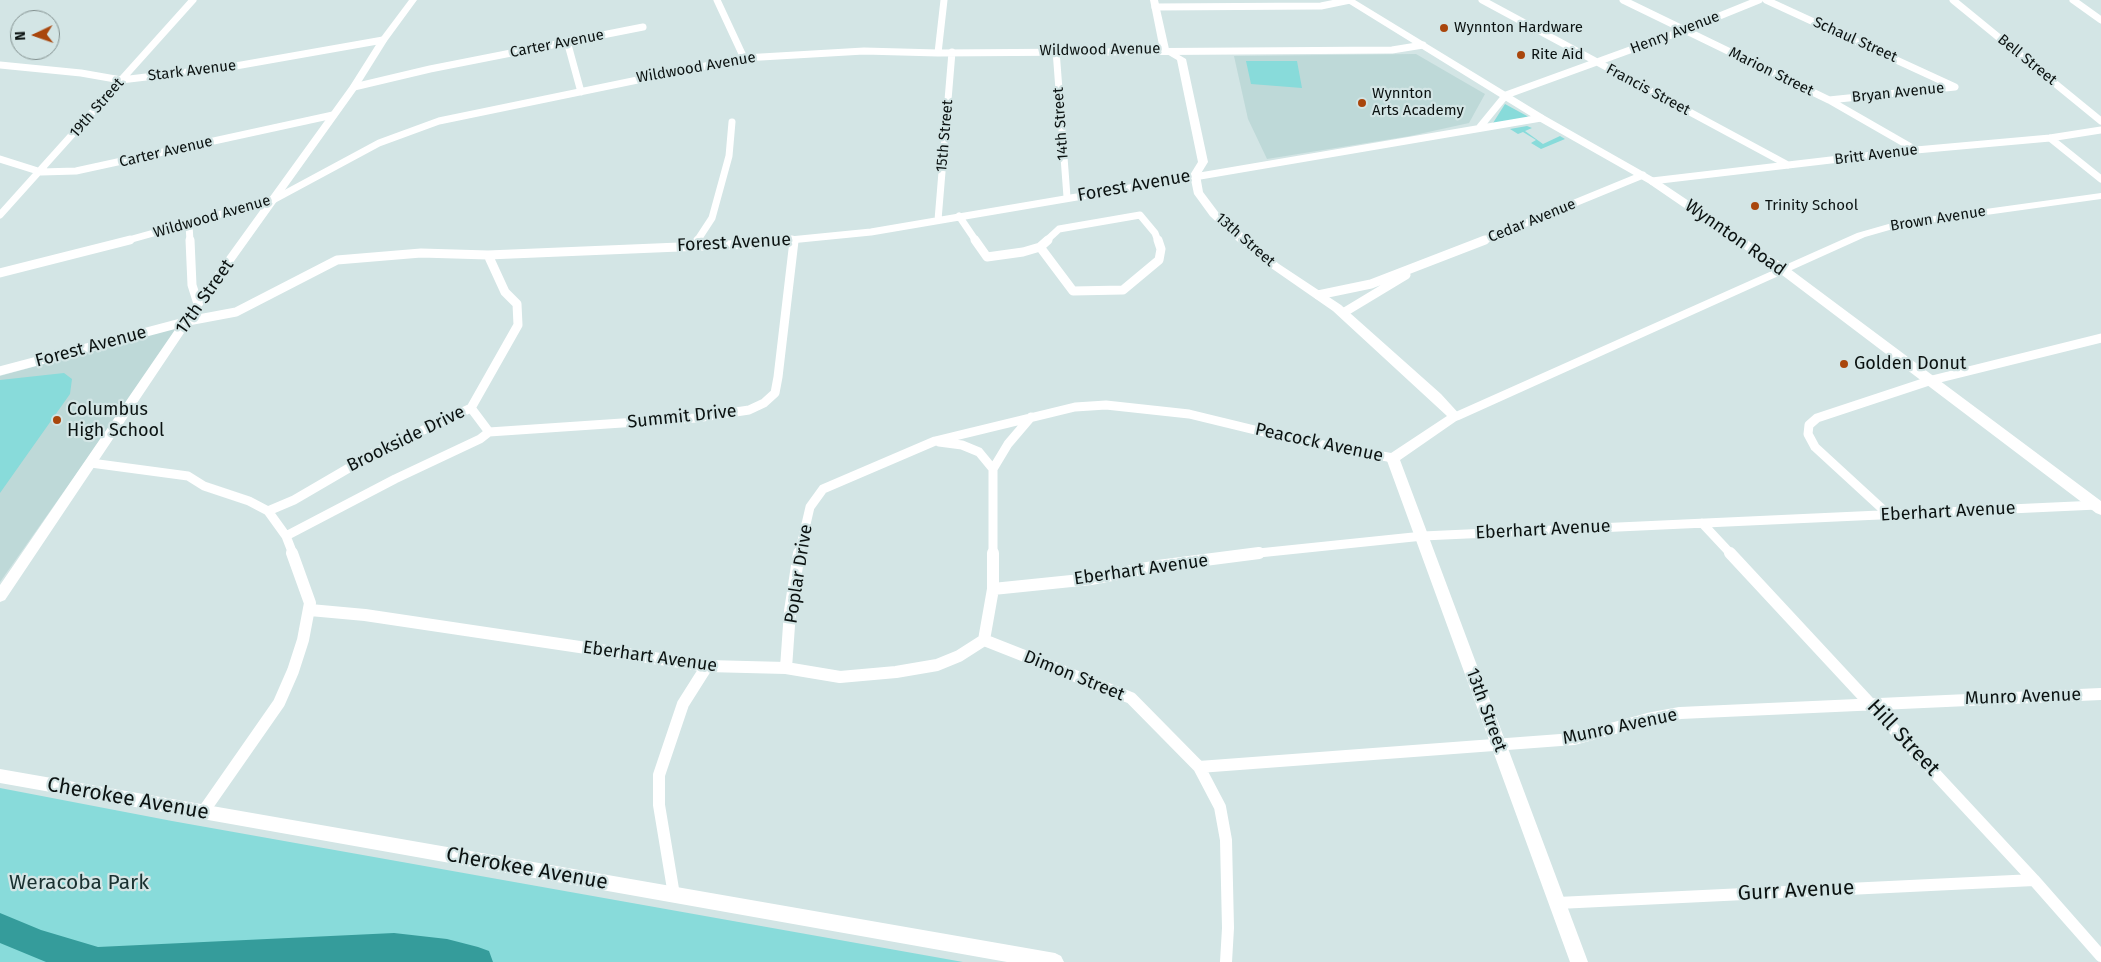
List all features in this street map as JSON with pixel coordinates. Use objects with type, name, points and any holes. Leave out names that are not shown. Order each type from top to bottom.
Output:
[{"type":"main road","name":"Wynnton Road","points":[[1349,0],[1541,118],[1647,178],[1782,270],[1932,380],[2099,507]]},
{"type":"main road","points":[[1154,4],[1165,50],[1181,59],[1203,162],[1195,175]]},
{"type":"main road","name":"13th Street","points":[[1195,175],[1198,192],[1214,214],[1274,266],[1343,313],[1436,396],[1455,417]]},
{"type":"main road","name":"Peacock Avenue","points":[[1393,458],[1455,417]]},
{"type":"main road","name":"13th Street","points":[[1393,458],[1579,962]]},
{"type":"street","name":"19th Street","points":[[0,215],[193,0]]},
{"type":"street","name":"17th Street","points":[[0,596],[198,304],[275,199],[372,61],[383,40],[413,0]]},
{"type":"street","points":[[717,0],[744,58]]},
{"type":"street","points":[[938,53],[944,0]]},
{"type":"street","points":[[1154,4],[1321,6],[1349,0]]},
{"type":"street","name":"Francis Street","points":[[1482,0],[1788,165]]},
{"type":"street","name":"Marion Street","points":[[1623,0],[1829,100],[1916,150]]},
{"type":"street","name":"Henry Avenue","points":[[1506,96],[1685,30],[1759,0]]},
{"type":"street","name":"Schaul Street","points":[[1766,0],[1944,81]]},
{"type":"street","name":"Bell Street","points":[[1953,0],[2101,121]]},
{"type":"street","points":[[2073,0],[2101,20]]},
{"type":"street","name":"Carter Avenue","points":[[354,87],[430,69],[643,27]]},
{"type":"street","name":"Stark Avenue","points":[[0,65],[81,73],[121,80],[230,67],[383,40]]},
{"type":"street","points":[[567,41],[581,92]]},
{"type":"street","name":"Wildwood Avenue","points":[[0,272],[189,225],[275,199],[379,143],[413,129],[484,110],[744,58],[864,51],[938,53],[1056,50],[1392,50],[1423,45]]},
{"type":"street","name":"14th Street","points":[[1056,50],[1067,197]]},
{"type":"street","name":"15th Street","points":[[938,220],[952,52]]},
{"type":"street","name":"Bryan Avenue","points":[[1829,100],[1955,87],[1944,81]]},
{"type":"street","points":[[1479,128],[1506,96]]},
{"type":"street","name":"Carter Avenue","points":[[0,159],[40,172],[76,171],[333,115]]},
{"type":"street","name":"Forest Avenue","points":[[0,371],[188,321],[236,312],[337,260],[421,253],[488,255],[794,240],[871,232],[1195,175],[1541,118]]},
{"type":"street","points":[[695,245],[712,218],[729,156],[732,122]]},
{"type":"street","name":"Britt Avenue","points":[[1647,178],[2050,138],[2101,130]]},
{"type":"street","points":[[2050,138],[2101,179]]},
{"type":"street","name":"Cedar Avenue","points":[[1421,266],[1647,178]]},
{"type":"street","name":"Brown Avenue","points":[[1782,270],[1860,235],[1900,224],[2101,196]]},
{"type":"street","points":[[959,216],[987,257],[1023,252],[1040,247],[1059,229],[1140,215],[1155,233],[1161,249],[1159,260],[1123,290],[1073,292],[1040,247]]},
{"type":"street","points":[[189,225],[192,285],[198,304]]},
{"type":"street","name":"Summit Drive","points":[[489,432],[696,418],[749,410],[764,403],[775,393],[794,240]]},
{"type":"street","name":"Brookside Drive","points":[[268,511],[294,500],[378,451],[471,408],[518,325],[517,304],[505,292],[488,255]]},
{"type":"street","points":[[1318,295],[1371,284],[1421,266]]},
{"type":"street","points":[[1343,313],[1421,266]]},
{"type":"street","name":"Peacock Avenue","points":[[1455,417],[1782,270]]},
{"type":"street","points":[[1889,515],[1815,447],[1808,434],[1809,425],[1817,418],[1932,380],[2101,338]]},
{"type":"street","name":"Peacock Avenue","points":[[855,474],[936,441],[1075,407],[1106,405],[1151,408],[1189,414],[1296,440],[1393,458]]},
{"type":"street","points":[[471,408],[489,432]]},
{"type":"street","points":[[984,640],[993,589],[994,469],[1008,444],[1031,417]]},
{"type":"street","name":"Brookside Drive","points":[[286,536],[395,479],[480,439],[489,432]]},
{"type":"street","points":[[936,441],[962,445],[979,452],[994,469]]},
{"type":"street","points":[[91,463],[188,476],[204,486],[249,501],[268,511],[286,536],[310,603],[310,610],[293,671],[279,703],[233,772],[203,812]]},
{"type":"street","name":"Poplar Drive","points":[[786,668],[790,612],[801,545],[810,507],[823,489],[855,474]]},
{"type":"street","name":"Eberhart Avenue","points":[[993,589],[1091,579],[1158,566],[1331,544],[1423,536],[2099,507]]},
{"type":"street","name":"Hill Street","points":[[1702,523],[2034,880],[2101,956]]},
{"type":"street","name":"Eberhart Avenue","points":[[310,610],[365,615],[707,666],[786,668],[840,677],[896,672],[937,665],[959,656],[984,640]]},
{"type":"street","name":"Dimon Street","points":[[984,640],[1131,698],[1199,767],[1220,807],[1226,840],[1228,928],[1226,962]]},
{"type":"street","points":[[674,895],[660,814],[659,775],[683,704],[707,666]]},
{"type":"street","name":"Munro Avenue","points":[[1199,767],[1499,747],[1574,739],[1648,719],[1680,713],[2101,694]]},
{"type":"street","name":"Cherokee Avenue","points":[[0,776],[1055,962]]},
{"type":"street","name":"Gurr Avenue","points":[[1558,903],[2034,880]]},
{"type":"shaded area","name":"Wynnton Arts Academy","points":[[1416,54],[1485,94],[1469,123],[1410,136],[1267,159],[1248,119],[1234,56]]},
{"type":"shaded area","name":"Columbus High School","points":[[179,327],[84,463],[0,582],[0,376]]},
{"type":"green space","points":[[1246,61],[1297,61],[1302,88],[1251,84]]},
{"type":"green space","points":[[1505,104],[1527,116],[1529,118],[1493,123]]},
{"type":"green space","points":[[1527,126],[1532,128],[1525,131],[1543,144],[1560,136],[1565,139],[1541,149],[1531,143],[1536,140],[1523,132],[1518,134],[1510,129]]},
{"type":"green space","points":[[64,373],[72,379],[70,394],[0,493],[0,380]]},
{"type":"green space","name":"Weracoba Park","points":[[0,788],[172,821],[963,962],[0,962]]},
{"type":"waterway","points":[[0,928],[41,945],[96,962]]},
{"type":"waterway","points":[[100,962],[394,948],[447,954],[478,962]]},
{"type":"place","name":"Wynnton Hardware","points":[[1444,28]]},
{"type":"place","name":"Rite Aid","points":[[1521,55]]},
{"type":"place","name":"Wynnton Arts Academy","points":[[1362,103]]},
{"type":"place","name":"Trinity School","points":[[1755,206]]},
{"type":"place","name":"Golden Donut","points":[[1844,364]]},
{"type":"place","name":"Columbus High School","points":[[57,420]]}]
